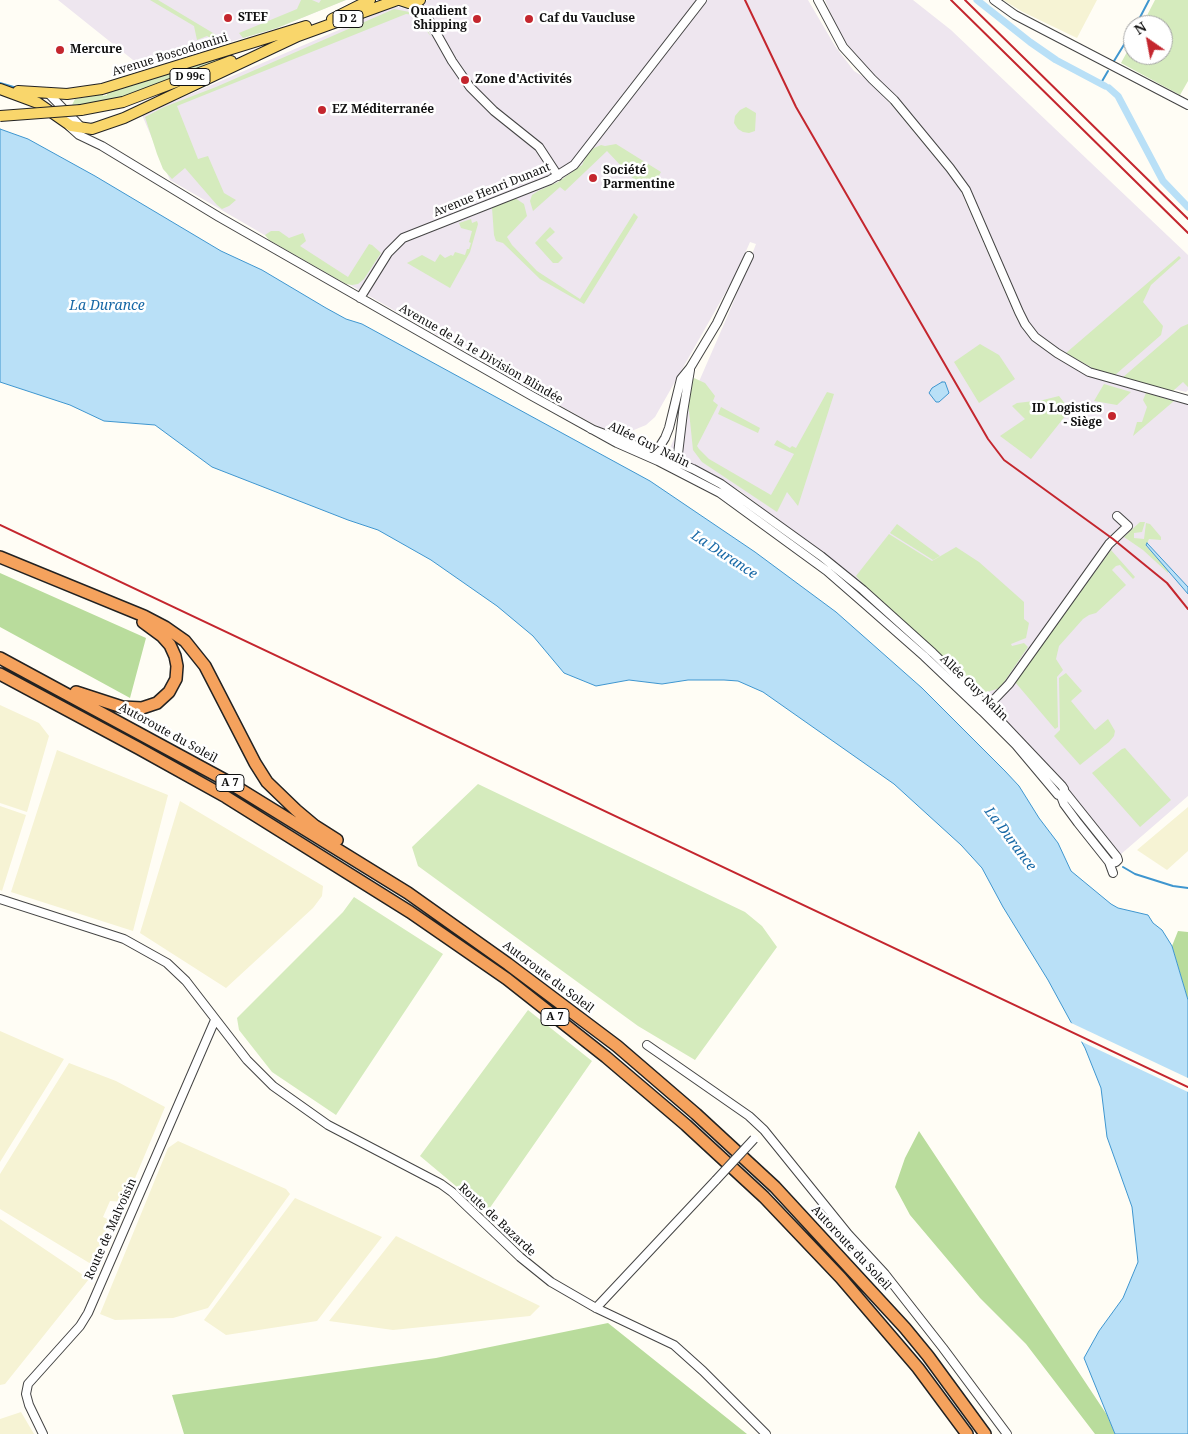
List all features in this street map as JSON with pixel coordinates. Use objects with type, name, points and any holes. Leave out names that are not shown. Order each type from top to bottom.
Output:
[{"type":"highway","points":[[0,557],[144,616],[185,640],[205,666],[255,763],[267,782],[314,826],[385,872],[408,893]]},
{"type":"highway","points":[[0,563],[141,621],[162,636],[170,645],[177,666],[176,679],[169,692],[157,703],[142,708],[122,707],[46,682]]},
{"type":"highway","name":"Autoroute du Soleil","points":[[0,658],[225,780],[408,893],[508,964],[616,1046],[696,1114],[775,1187],[905,1328],[985,1434]]},
{"type":"highway","name":"A 7","points":[[0,674],[226,797],[410,912],[507,980],[606,1057],[686,1125],[764,1197],[790,1224],[841,1278],[893,1338],[967,1434]]},
{"type":"highway","points":[[0,682],[57,705]]},
{"type":"main road","name":"Avenue Boscodomini","points":[[0,88],[49,94],[102,89],[315,23],[324,23],[370,0]]},
{"type":"main road","name":"Avenue Boscodomini","points":[[0,88],[38,103],[72,126],[92,129],[124,118],[298,36],[398,0]]},
{"type":"main road","points":[[398,0],[409,3],[420,1]]},
{"type":"main road","name":"D 99c","points":[[0,116],[108,106],[138,97],[298,36],[324,23]]},
{"type":"street","name":"Avenue Henri Dunant","points":[[360,298],[383,259],[403,238],[523,192],[558,176],[574,165],[702,0]]},
{"type":"street","points":[[818,0],[843,47],[894,100],[966,190],[1019,312],[1035,337],[1057,354],[1089,372],[1188,400]]},
{"type":"street","points":[[994,0],[1015,15],[1188,105]]},
{"type":"street","points":[[420,1],[452,61],[470,87],[494,111],[539,147],[558,176]]},
{"type":"street","points":[[49,94],[102,146]]},
{"type":"street","points":[[64,122],[79,135],[102,146]]},
{"type":"street","name":"Avenue de la 1e Division Blindée","points":[[102,146],[219,217],[591,429]]},
{"type":"street","points":[[690,368],[682,412],[678,454],[672,460],[660,460],[660,446],[665,438],[681,379],[690,368],[717,324],[749,256]]},
{"type":"street","name":"Allée Guy Nalin","points":[[591,429],[646,450],[660,460],[720,493],[827,571],[985,709]]},
{"type":"street","name":"Allée Guy Nalin","points":[[591,429],[617,443],[660,460],[672,460],[721,484],[863,590],[933,653],[985,709],[1058,795],[1063,794],[1064,804],[1109,862],[1113,873]]},
{"type":"street","points":[[646,450],[660,446]]},
{"type":"street","points":[[678,454],[687,467]]},
{"type":"street","points":[[985,709],[1009,684],[1109,544],[1128,526],[1118,516]]},
{"type":"street","name":"Route de Bazarde","points":[[0,899],[124,939],[167,963],[186,981],[255,1069],[294,1102],[340,1131],[441,1184],[452,1192],[527,1263],[551,1282],[596,1308],[674,1345],[766,1434]]},
{"type":"street","name":"Route de Malvoisin","points":[[43,1434],[29,1405],[26,1394],[28,1384],[80,1326],[88,1313],[215,1020]]},
{"type":"street","points":[[647,1045],[749,1116],[764,1130],[848,1234],[891,1282],[1007,1434]]},
{"type":"street","points":[[596,1308],[764,1130]]},
{"type":"shaded area","points":[[58,0],[346,0],[277,28],[143,68]]},
{"type":"shaded area","points":[[428,0],[808,0],[835,46],[854,71],[867,79],[888,101],[958,185],[1017,320],[1033,340],[1058,358],[1134,389],[1188,404],[1188,796],[1120,855],[1038,754],[787,527],[739,490],[667,455],[731,308],[756,244],[750,242],[736,274],[655,417],[646,425],[629,432],[613,432],[599,427],[519,383],[170,180],[142,115],[392,7],[411,10]]},
{"type":"shaded area","points":[[825,0],[913,0],[951,30],[1188,255],[1188,390],[1186,392],[1096,371],[1066,354],[1034,331],[1017,301],[980,212],[959,174],[846,43]]},
{"type":"shaded area","points":[[1003,0],[1097,0],[1077,38],[1023,12]]},
{"type":"shaded area","points":[[0,705],[39,723],[49,736],[27,812],[0,803]]},
{"type":"shaded area","points":[[57,750],[168,795],[133,931],[11,892]]},
{"type":"shaded area","points":[[180,801],[323,886],[322,896],[313,908],[226,988],[140,933]]},
{"type":"shaded area","points":[[0,806],[26,815],[2,891],[0,890]]},
{"type":"shaded area","points":[[1188,807],[1188,851],[1167,870],[1137,850]]},
{"type":"shaded area","points":[[0,1031],[64,1059],[0,1162]]},
{"type":"shaded area","points":[[69,1063],[116,1081],[165,1107],[125,1202],[110,1201],[103,1217],[116,1223],[96,1267],[0,1209],[0,1174]]},
{"type":"shaded area","points":[[178,1141],[286,1189],[290,1194],[208,1308],[173,1318],[115,1320],[100,1314],[168,1148]]},
{"type":"shaded area","points":[[295,1198],[382,1237],[317,1321],[226,1335],[204,1320]]},
{"type":"shaded area","points":[[0,1219],[89,1279],[5,1384],[0,1385]]},
{"type":"shaded area","points":[[396,1236],[540,1306],[530,1316],[393,1330],[329,1321]]},
{"type":"shaded area","points":[[21,1412],[34,1434],[0,1434],[0,1419]]},
{"type":"green space","points":[[150,0],[158,0],[228,42],[221,44],[207,36],[197,40],[194,26]]},
{"type":"green space","points":[[301,0],[312,0],[319,3],[321,0],[346,0],[277,28],[243,38],[239,33],[297,9]]},
{"type":"green space","points":[[1155,0],[1188,0],[1188,81],[1180,95],[1125,65],[1173,65],[1173,15],[1147,15]]},
{"type":"green space","points":[[394,9],[415,13],[422,19],[431,37],[416,15],[406,14],[177,106],[198,159],[208,156],[224,193],[236,200],[229,206],[222,209],[217,205],[185,168],[172,179],[163,169],[145,117],[164,107],[216,87]]},
{"type":"green space","points":[[259,44],[125,96],[88,104],[72,105],[75,99],[107,95],[107,93],[123,88],[122,85]]},
{"type":"green space","points":[[746,107],[756,113],[755,131],[749,133],[738,129],[734,123],[735,116]]},
{"type":"green space","points":[[616,144],[661,172],[651,189],[645,185],[641,187],[607,151],[565,191],[560,187],[533,211],[530,201],[532,195],[558,182],[582,165],[587,154],[594,148],[601,145]]},
{"type":"green space","points":[[515,198],[524,204],[527,216],[507,237],[512,245],[537,271],[580,299],[634,213],[638,217],[584,304],[540,279],[503,243],[496,241],[492,208]]},
{"type":"green space","points":[[471,219],[472,223],[477,221],[478,224],[470,252],[450,288],[407,263],[422,255],[435,262],[440,254],[445,258],[453,256],[455,252],[465,255],[471,243],[469,242],[472,231],[461,228],[459,223]]},
{"type":"green space","points":[[550,227],[555,232],[546,240],[563,258],[558,263],[553,263],[535,243]]},
{"type":"green space","points":[[271,231],[279,231],[289,238],[303,233],[306,241],[300,246],[348,277],[369,244],[381,253],[364,279],[358,284],[346,284],[269,240],[265,235]]},
{"type":"green space","points":[[1179,256],[1181,258],[1151,285],[1143,302],[1163,326],[1161,335],[1115,375],[1096,370],[1066,353]]},
{"type":"green space","points":[[1188,324],[1188,387],[1183,382],[1173,391],[1122,378],[1181,327]]},
{"type":"green space","points":[[980,344],[999,355],[1015,379],[979,403],[954,362]]},
{"type":"green space","points":[[694,378],[705,383],[715,396],[713,401],[718,405],[697,446],[709,459],[771,495],[794,454],[774,445],[777,440],[790,448],[792,446],[796,448],[827,392],[834,394],[798,506],[787,492],[777,512],[702,462],[693,450],[687,392]]},
{"type":"green space","points":[[1104,384],[1131,392],[1117,405],[1094,401]]},
{"type":"green space","points":[[1146,393],[1174,401],[1133,436],[1137,422],[1142,422],[1147,407],[1143,400]]},
{"type":"green space","points":[[1059,396],[1070,410],[1031,459],[1000,436],[1025,419],[1012,406],[1017,403]]},
{"type":"green space","points":[[721,407],[760,428],[758,433],[718,414]]},
{"type":"green space","points":[[1140,522],[1145,522],[1142,532],[1134,533],[1134,538],[1144,539],[1146,523],[1150,524],[1161,537],[1161,540],[1149,539],[1146,546],[1169,571],[1168,573],[1143,550],[1124,537]]},
{"type":"green space","points":[[897,524],[940,556],[933,560],[890,533]]},
{"type":"green space","points":[[889,534],[932,561],[956,547],[979,562],[1024,602],[1024,619],[1029,623],[1026,638],[1011,644],[1012,646],[1024,643],[1028,647],[1000,688],[984,693],[976,690],[856,576]]},
{"type":"green space","points":[[1111,550],[1135,577],[1133,579],[1120,565],[1116,566],[1112,570],[1126,585],[1096,613],[1083,619],[1059,646],[1056,659],[1063,670],[1057,677],[1058,727],[1055,729],[1015,682]]},
{"type":"green space","points":[[0,573],[146,638],[130,698],[0,627]]},
{"type":"green space","points":[[1066,673],[1082,691],[1071,701],[1095,730],[1108,719],[1115,731],[1114,736],[1109,742],[1080,765],[1054,736],[1060,730],[1059,678]]},
{"type":"green space","points":[[1125,748],[1171,800],[1140,827],[1092,773]]},
{"type":"green space","points":[[478,784],[745,912],[762,926],[777,947],[695,1060],[638,1026],[418,866],[412,847]]},
{"type":"green space","points":[[354,897],[443,954],[336,1115],[272,1072],[239,1030],[237,1018],[343,912]]},
{"type":"green space","points":[[1178,931],[1188,932],[1188,1000],[1172,946]]},
{"type":"green space","points":[[528,1010],[592,1061],[487,1212],[420,1156]]},
{"type":"green space","points":[[919,1131],[1107,1415],[1115,1434],[1095,1434],[1026,1344],[980,1298],[910,1215],[895,1187],[905,1158]]},
{"type":"green space","points":[[608,1323],[747,1434],[184,1434],[172,1395],[436,1358]]},
{"type":"water","name":"La Durance","points":[[0,129],[28,139],[95,176],[221,251],[262,270],[346,319],[362,324],[650,481],[755,552],[836,612],[922,688],[1005,771],[1019,786],[1039,818],[1058,843],[1071,871],[1111,904],[1118,908],[1148,915],[1153,923],[1162,930],[1172,946],[1188,1000],[1188,1434],[1115,1434],[1084,1358],[1099,1331],[1123,1298],[1138,1262],[1132,1207],[1107,1137],[1101,1088],[1085,1048],[1048,980],[1003,907],[982,868],[961,845],[894,784],[763,692],[738,681],[724,680],[688,680],[662,684],[629,680],[596,686],[564,673],[533,636],[497,606],[431,560],[378,530],[212,467],[155,425],[104,421],[70,405],[0,382]]},
{"type":"water","points":[[945,382],[949,393],[939,402],[936,402],[929,393],[932,388]]},
{"type":"water","points":[[1147,543],[1188,587],[1188,594],[1146,545]]},
{"type":"pier","points":[[1067,1021],[1188,1078],[1188,1092],[1078,1040]]},
{"type":"waterway","points":[[977,0],[1056,60],[1105,86]]},
{"type":"waterway","points":[[1141,15],[1149,0]]},
{"type":"waterway","points":[[1114,61],[1123,46]]},
{"type":"waterway","points":[[1101,83],[1108,71]]},
{"type":"waterway","points":[[0,83],[17,88]]},
{"type":"waterway","points":[[1109,88],[1118,96],[1163,181],[1188,207]]},
{"type":"waterway","points":[[1123,867],[1135,874],[1173,886],[1188,888]]},
{"type":"railway","points":[[745,0],[796,107],[988,439],[1004,460],[1113,539],[1167,583],[1188,609]]},
{"type":"railway","points":[[951,0],[1188,233]]},
{"type":"railway","points":[[965,0],[1188,219]]},
{"type":"railway","points":[[0,525],[1188,1087]]},
{"type":"place","name":"STEF","points":[[228,18]]},
{"type":"place","name":"Quadient Shipping","points":[[477,19]]},
{"type":"place","name":"Caf du Vaucluse","points":[[529,19]]},
{"type":"place","name":"Mercure","points":[[60,50]]},
{"type":"place","name":"Zone d'Activités","points":[[465,80]]},
{"type":"place","name":"EZ Méditerranée","points":[[322,110]]},
{"type":"place","name":"Société Parmentine","points":[[593,178]]},
{"type":"place","name":"ID Logistics - Siège","points":[[1112,416]]}]
